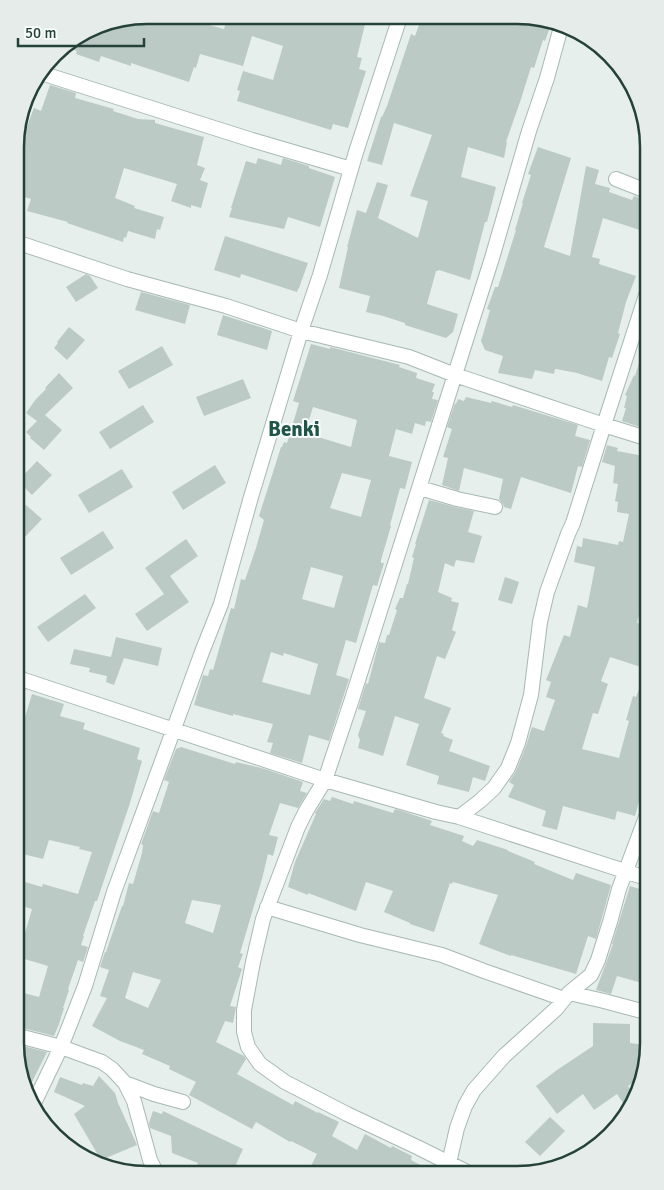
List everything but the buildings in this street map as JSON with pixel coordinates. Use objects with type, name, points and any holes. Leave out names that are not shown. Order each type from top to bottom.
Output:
[{"type":"street","points":[[37,1098],[61,1047],[85,986],[114,892],[221,604],[301,331],[320,276],[351,169],[398,24]]},
{"type":"street","points":[[453,1166],[285,1082],[260,1064],[248,1047],[244,1032],[244,1010],[253,962],[267,908],[298,827],[325,780],[420,488],[561,32]]},
{"type":"street","points":[[48,75],[252,140],[351,169]]},
{"type":"street","points":[[616,179],[640,188]]},
{"type":"street","points":[[24,245],[127,279],[226,306],[301,331],[409,357],[455,375],[640,436]]},
{"type":"street","points":[[459,817],[494,788],[508,768],[518,743],[531,694],[540,622],[547,592],[573,523],[640,314]]},
{"type":"street","points":[[420,488],[457,499],[495,507]]},
{"type":"street","points":[[24,680],[325,780],[459,817],[640,876]]},
{"type":"street","points":[[449,1164],[456,1128],[474,1090],[504,1056],[556,1009],[566,996],[591,975],[604,943],[619,890],[640,834]]},
{"type":"street","points":[[267,908],[360,935],[442,955],[566,996],[604,1001],[640,1011]]},
{"type":"street","points":[[24,1037],[61,1047],[102,1062],[112,1069],[125,1083],[134,1102],[153,1166]]},
{"type":"street","points":[[125,1083],[183,1102]]},
{"type":"district","name":"Benki","points":[[294,429]]}]
